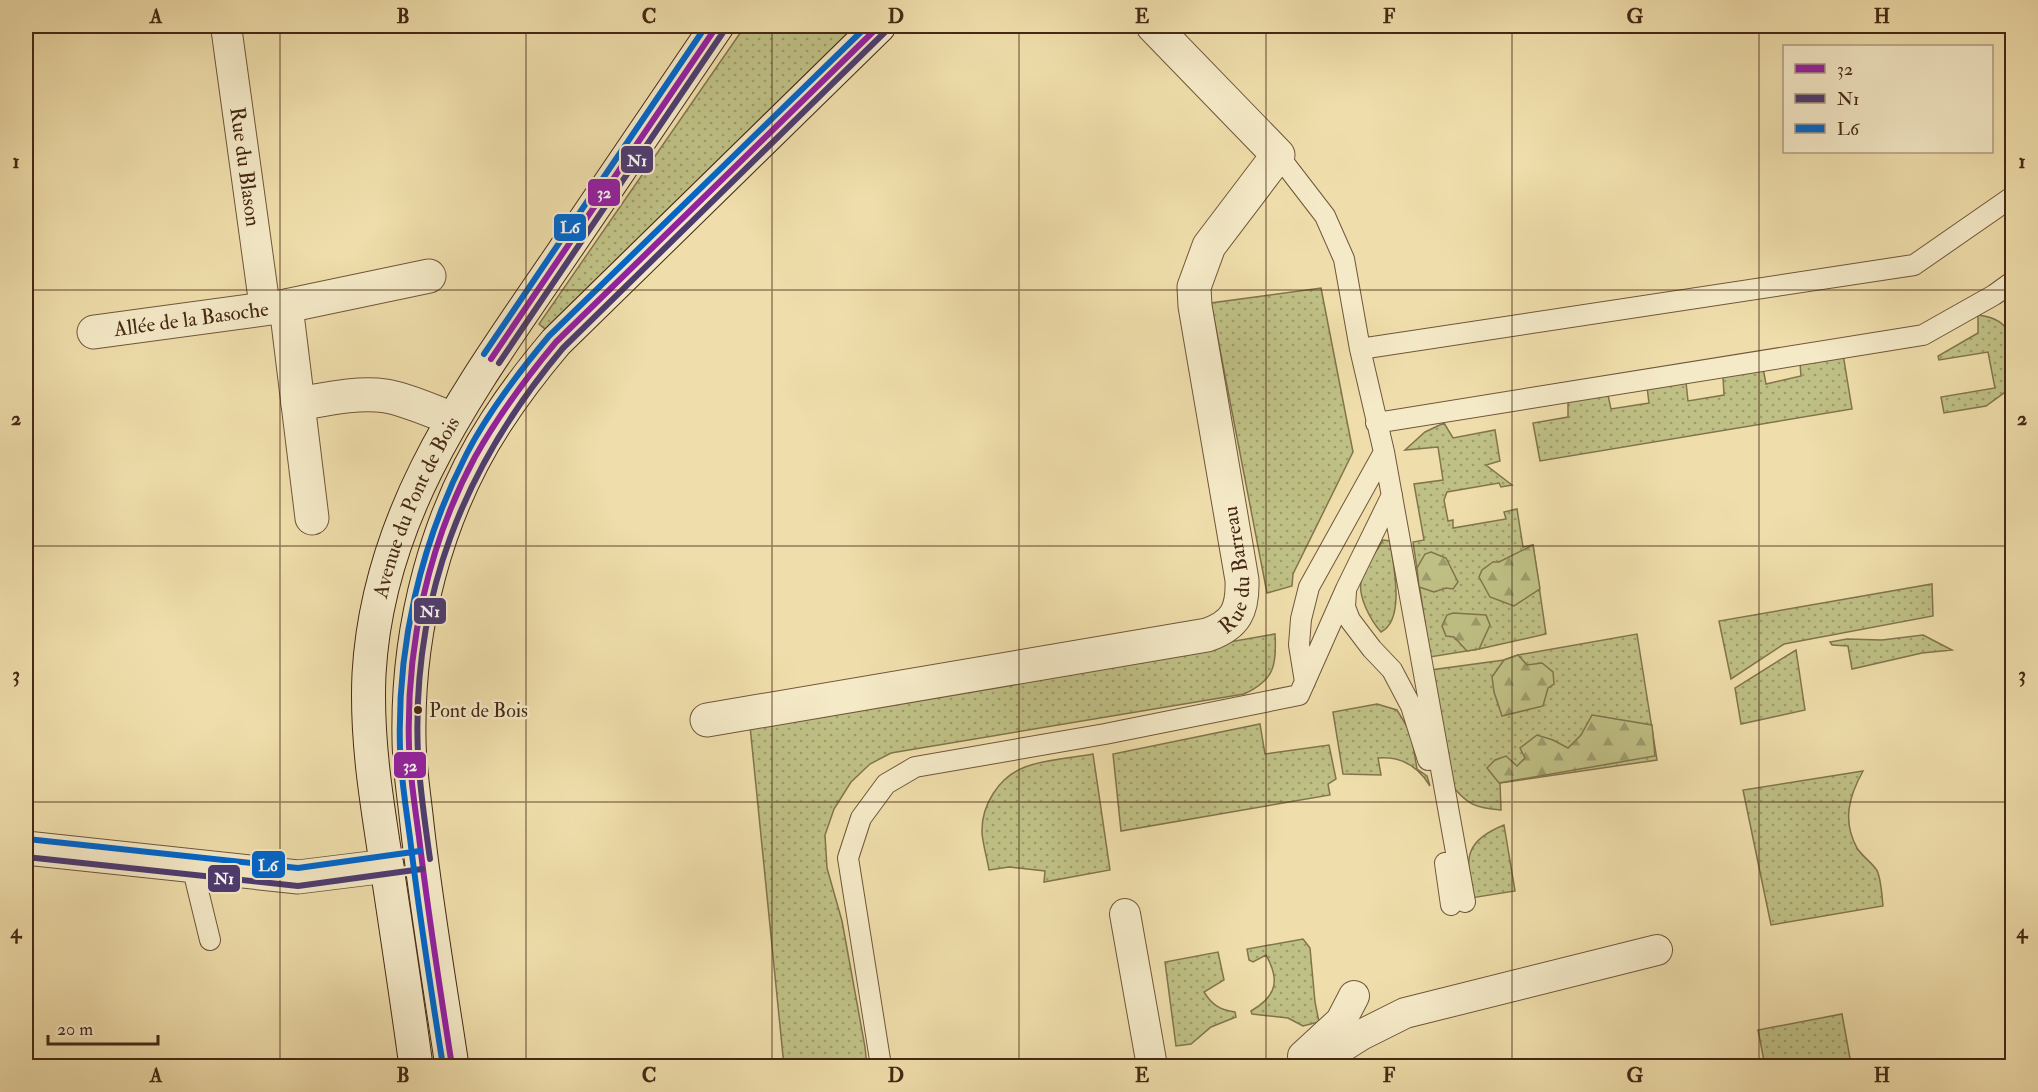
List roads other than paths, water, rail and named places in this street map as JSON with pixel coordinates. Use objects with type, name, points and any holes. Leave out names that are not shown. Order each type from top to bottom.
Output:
[{"type":"street","name":"Rue du Blason","points":[[226,26],[275,307]]},
{"type":"street","name":"Avenue du Pont de Bois","points":[[416,1066],[369,738],[369,676],[375,621],[394,545],[419,482],[453,419],[507,334],[717,26]]},
{"type":"street","name":"Avenue du Pont de Bois","points":[[452,1066],[421,860],[410,763],[411,679],[415,642],[434,561],[445,523],[458,491],[495,423],[519,388],[556,342],[879,26]]},
{"type":"street","name":"Avenue du Pont de Bois","points":[[808,95],[887,26]]},
{"type":"street","points":[[1153,26],[1278,155]]},
{"type":"street","name":"Rue du Barreau","points":[[707,720],[1207,635],[1220,631],[1231,622],[1237,614],[1240,603],[1242,580],[1195,306],[1194,287],[1209,246],[1278,155]]},
{"type":"street","name":"Allée de la Basoche","points":[[94,332],[275,307],[429,276]]},
{"type":"street","name":"Allée de la Basoche","points":[[275,307],[298,404],[312,518]]},
{"type":"street","points":[[298,404],[354,396],[379,396],[409,402],[453,419]]},
{"type":"street","points":[[26,848],[298,877],[421,860]]},
{"type":"street","points":[[1125,914],[1152,1066]]},
{"type":"street","points":[[1312,1066],[1361,1035],[1405,1013],[1657,950]]},
{"type":"street","points":[[1293,1066],[1341,1022],[1353,996]]},
{"type":"lane","points":[[1278,155],[1325,216],[1337,238],[1344,259],[1360,349],[1392,495],[1458,903],[1431,768],[1411,706],[1392,670],[1372,649],[1350,620],[1345,608],[1346,589]]},
{"type":"lane","points":[[1360,349],[1914,265],[2013,197]]},
{"type":"lane","points":[[1376,423],[1923,335],[2013,282]]},
{"type":"lane","points":[[1305,682],[1299,645],[1301,619],[1309,587],[1384,452]]},
{"type":"lane","points":[[881,1066],[848,858],[861,818],[886,784],[915,767],[1094,736],[1299,695],[1346,589],[1392,495]]},
{"type":"lane","points":[[192,866],[210,940]]},
{"type":"place","name":"Pont de Bois","points":[[418,710]]}]
